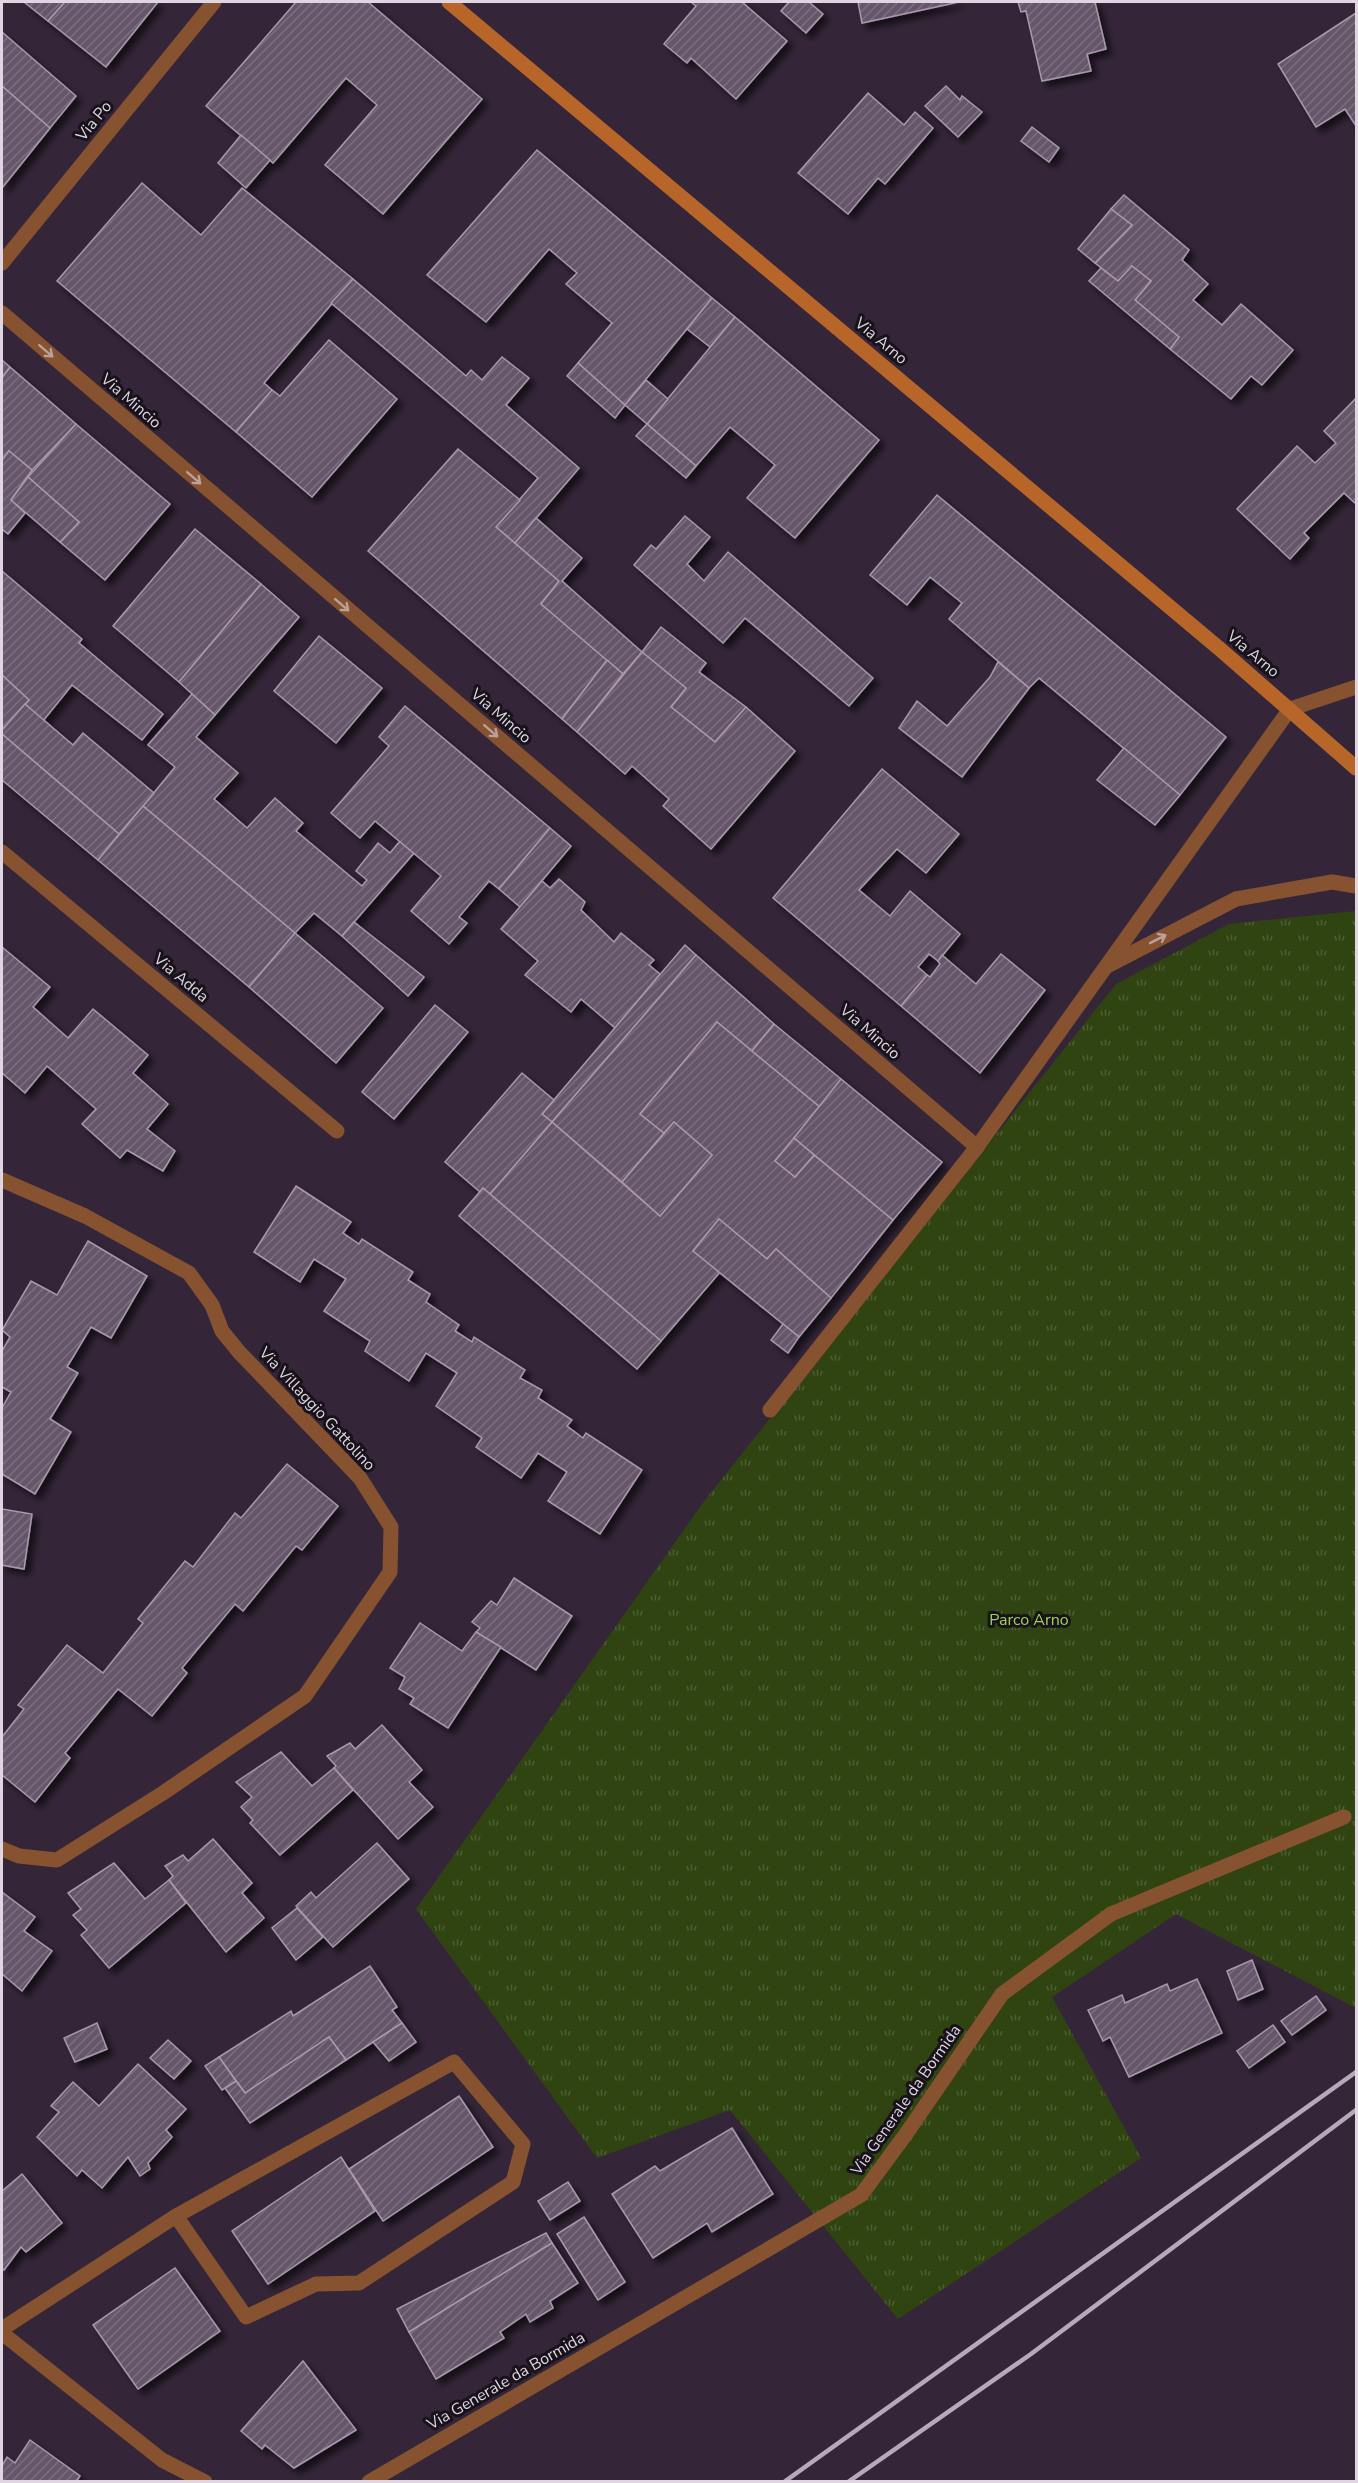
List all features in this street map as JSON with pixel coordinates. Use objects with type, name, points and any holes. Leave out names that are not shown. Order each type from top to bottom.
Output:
[{"type":"main road","name":"Via Arno","points":[[449,2],[1290,709],[1356,768]]},
{"type":"street","name":"Via Po","points":[[2,263],[214,2]]},
{"type":"street","name":"Via Mincio","points":[[2,313],[977,1147]]},
{"type":"street","points":[[770,1410],[977,1147],[1290,709],[1356,687]]},
{"type":"street","name":"Via Adda","points":[[2,852],[337,1131]]},
{"type":"street","points":[[1106,966],[1236,899],[1332,882],[1356,885]]},
{"type":"street","name":"Via Villaggio Gattolino","points":[[2,1180],[84,1216],[189,1273],[212,1305],[222,1331],[238,1352],[360,1478],[391,1527],[390,1572],[305,1696],[163,1793],[57,1860],[19,1856],[2,1849]]},
{"type":"street","name":"Via Generale da Bormida","points":[[369,2481],[861,2195],[906,2134],[1002,1994],[1112,1914],[1344,1817]]},
{"type":"street","points":[[2,2329],[176,2216],[454,2062],[523,2144],[513,2182],[359,2283],[316,2284],[246,2317],[176,2216]]},
{"type":"street","points":[[2,2334],[162,2460],[205,2481]]},
{"type":"green space","name":"Parco Arno","points":[[1356,911],[1356,2008],[1176,1914],[1052,1997],[1141,2158],[898,2319],[730,2110],[597,2158],[416,1909],[705,1500],[1116,984],[1229,924]]},
{"type":"building","points":[[24,2],[65,2],[48,21]]},
{"type":"building","points":[[65,2],[158,2],[106,67],[48,21]]},
{"type":"building","points":[[296,2],[368,2],[482,99],[383,214],[325,165],[377,105],[346,78],[273,163],[206,106]]},
{"type":"building","points":[[691,2],[742,2],[787,41],[736,99],[691,58],[687,63],[664,44],[696,6]]},
{"type":"building","points":[[789,2],[809,2],[823,14],[806,33],[781,11]]},
{"type":"building","points":[[858,2],[959,2],[862,23]]},
{"type":"building","points":[[1018,2],[1095,2],[1106,49],[1087,54],[1091,71],[1042,81],[1026,11],[1021,12]]},
{"type":"building","points":[[1356,13],[1356,126],[1345,109],[1316,127],[1278,64]]},
{"type":"building","points":[[2,32],[76,96],[50,128],[2,86]]},
{"type":"building","points":[[2,86],[50,128],[2,188]]},
{"type":"building","points":[[946,86],[960,100],[962,96],[982,112],[958,137],[925,106]]},
{"type":"building","points":[[868,93],[904,125],[915,112],[933,128],[885,184],[878,178],[848,214],[798,173]]},
{"type":"building","points":[[1032,127],[1059,148],[1049,162],[1021,141]]},
{"type":"building","points":[[241,135],[270,160],[246,188],[218,163]]},
{"type":"building","points":[[537,150],[712,298],[625,405],[578,363],[612,323],[566,284],[577,273],[549,249],[486,322],[427,275]]},
{"type":"building","points":[[142,183],[201,235],[242,188],[353,279],[264,383],[272,390],[236,432],[57,281]]},
{"type":"building","points":[[1124,195],[1189,250],[1182,260],[1208,284],[1193,300],[1222,325],[1241,304],[1293,350],[1262,385],[1251,376],[1231,399],[1170,349],[1179,337],[1135,300],[1151,281],[1132,266],[1118,281],[1095,263],[1132,225],[1111,209]]},
{"type":"building","points":[[1111,209],[1132,225],[1095,263],[1078,249]]},
{"type":"building","points":[[1132,266],[1151,281],[1135,300],[1179,337],[1170,349],[1089,281],[1101,268],[1118,281]]},
{"type":"building","points":[[353,279],[466,376],[471,370],[482,380],[502,357],[529,378],[506,405],[579,468],[515,543],[496,527],[538,478],[331,303]]},
{"type":"building","points":[[712,298],[735,317],[710,347],[687,329]]},
{"type":"building","points":[[735,317],[879,440],[795,538],[747,498],[775,465],[730,427],[696,466],[647,424]]},
{"type":"building","points":[[329,340],[397,399],[312,497],[236,432],[272,390],[280,396]]},
{"type":"building","points":[[2,360],[10,367],[2,378]]},
{"type":"building","points":[[578,363],[625,405],[615,418],[567,376]]},
{"type":"building","points":[[10,367],[76,424],[32,470],[9,451],[2,460],[2,378]]},
{"type":"building","points":[[646,380],[668,399],[647,424],[625,405]]},
{"type":"building","points":[[1356,398],[1356,504],[1344,493],[1304,533],[1309,538],[1290,559],[1237,509],[1297,446],[1315,463],[1336,443],[1324,431]]},
{"type":"building","points":[[76,424],[170,504],[105,580],[60,542],[79,522],[28,477]]},
{"type":"building","points":[[647,424],[696,466],[686,478],[636,436]]},
{"type":"building","points":[[458,449],[520,500],[496,527],[559,581],[541,604],[607,660],[562,719],[368,551]]},
{"type":"building","points":[[9,451],[32,470],[11,500],[25,513],[8,534],[3,530],[2,532],[2,460]]},
{"type":"building","points":[[28,477],[79,522],[60,542],[11,500]]},
{"type":"building","points":[[937,495],[1226,737],[1180,795],[1039,678],[1029,688],[949,619],[962,603],[930,577],[907,605],[870,575]]},
{"type":"building","points":[[685,516],[710,537],[687,564],[704,581],[728,552],[873,678],[849,706],[745,618],[723,643],[634,565],[651,545],[656,549]]},
{"type":"building","points":[[536,518],[582,558],[562,581],[642,652],[623,674],[541,604],[559,581],[515,543]]},
{"type":"building","points":[[195,529],[261,584],[179,682],[113,626]]},
{"type":"building","points":[[2,571],[82,639],[79,643],[163,714],[142,740],[72,685],[43,721],[25,704],[29,700],[2,675]]},
{"type":"building","points":[[261,584],[299,617],[215,715],[179,682]]},
{"type":"building","points":[[661,627],[706,663],[699,672],[746,707],[715,742],[671,707],[686,688],[642,652]]},
{"type":"building","points":[[319,636],[382,688],[336,743],[274,691]]},
{"type":"building","points":[[642,652],[686,688],[671,707],[715,742],[746,707],[795,751],[711,849],[663,806],[669,799],[632,766],[625,774],[577,732]]},
{"type":"building","points":[[607,660],[623,674],[577,732],[562,719]]},
{"type":"building","points":[[998,662],[1029,688],[962,777],[899,728],[917,701],[947,726],[990,677]]},
{"type":"building","points":[[2,675],[29,700],[2,730]]},
{"type":"building","points":[[192,694],[215,715],[196,737],[238,773],[214,799],[247,828],[275,798],[303,823],[296,831],[362,886],[367,880],[356,871],[378,843],[390,853],[400,841],[414,853],[342,936],[314,913],[295,933],[143,806],[175,767],[148,745]]},
{"type":"building","points":[[25,704],[73,745],[83,733],[154,793],[119,834],[2,734],[2,730]]},
{"type":"building","points":[[405,706],[550,828],[499,889],[489,881],[459,917],[467,923],[449,944],[411,911],[441,876],[375,821],[360,838],[331,813],[389,746],[379,737]]},
{"type":"building","points":[[2,734],[119,834],[98,860],[2,780]]},
{"type":"building","points":[[1124,748],[1180,795],[1155,825],[1097,780]]},
{"type":"building","points":[[882,769],[959,834],[926,873],[897,849],[859,890],[890,916],[910,891],[960,934],[938,961],[929,954],[918,967],[927,975],[901,1006],[773,898]]},
{"type":"building","points":[[143,806],[295,933],[249,987],[98,860]]},
{"type":"building","points":[[550,828],[571,846],[520,907],[499,889]]},
{"type":"building","points":[[559,879],[585,902],[581,910],[614,942],[621,933],[654,960],[649,965],[660,974],[615,1028],[581,999],[571,1012],[525,975],[538,961],[501,929],[542,881],[550,888]]},
{"type":"building","points":[[354,922],[424,977],[408,996],[342,936]]},
{"type":"building","points":[[295,933],[383,1008],[336,1063],[249,987]]},
{"type":"building","points":[[685,945],[696,955],[552,1122],[542,1114]]},
{"type":"building","points":[[2,947],[50,987],[33,1007],[68,1038],[93,1009],[148,1055],[133,1073],[168,1104],[147,1129],[175,1151],[163,1171],[127,1150],[120,1158],[82,1124],[96,1109],[47,1066],[25,1093],[2,1073]]},
{"type":"building","points":[[1001,954],[1045,990],[980,1073],[901,1006],[927,975],[930,977],[940,964],[938,961],[942,955],[976,984]]},
{"type":"building","points":[[696,955],[774,1024],[752,1051],[717,1022],[640,1114],[664,1133],[622,1182],[552,1122]]},
{"type":"building","points":[[435,1005],[468,1032],[394,1119],[362,1092]]},
{"type":"building","points":[[717,1022],[820,1107],[775,1161],[795,1177],[814,1155],[893,1220],[831,1298],[776,1249],[767,1259],[719,1219],[693,1251],[720,1272],[661,1341],[490,1194],[552,1122],[660,1216],[712,1155],[674,1122],[664,1133],[640,1114]]},
{"type":"building","points":[[774,1024],[841,1079],[820,1107],[752,1051]]},
{"type":"building","points":[[522,1073],[554,1100],[542,1114],[552,1122],[490,1194],[483,1188],[480,1192],[445,1162]]},
{"type":"building","points":[[841,1079],[942,1162],[893,1220],[794,1138]]},
{"type":"building","points":[[674,1122],[712,1155],[660,1216],[622,1182]]},
{"type":"building","points":[[794,1138],[814,1155],[795,1177],[775,1161]]},
{"type":"building","points":[[296,1186],[351,1222],[343,1233],[359,1244],[362,1239],[413,1272],[408,1280],[430,1294],[426,1302],[459,1325],[455,1331],[472,1342],[474,1337],[525,1370],[520,1378],[542,1390],[538,1398],[572,1420],[567,1426],[583,1438],[586,1433],[642,1470],[600,1534],[548,1501],[567,1472],[538,1453],[521,1478],[476,1447],[482,1438],[436,1406],[457,1373],[426,1353],[409,1381],[365,1351],[370,1341],[324,1311],[346,1279],[314,1259],[300,1282],[254,1252]]},
{"type":"building","points":[[483,1188],[661,1341],[637,1369],[459,1216]]},
{"type":"building","points":[[719,1219],[767,1259],[776,1249],[831,1298],[799,1337],[693,1251]]},
{"type":"building","points":[[88,1241],[147,1276],[111,1338],[91,1327],[67,1367],[78,1373],[50,1419],[71,1432],[35,1494],[2,1474],[2,1408],[11,1392],[2,1387],[2,1351],[10,1337],[2,1330],[31,1281],[57,1295]]},
{"type":"building","points":[[783,1324],[799,1337],[788,1353],[771,1340]]},
{"type":"building","points":[[287,1464],[338,1506],[302,1550],[296,1546],[243,1611],[235,1604],[182,1668],[187,1673],[152,1716],[118,1689],[65,1753],[70,1758],[35,1802],[2,1775],[2,1737],[24,1709],[18,1705],[67,1645],[103,1673],[143,1623],[138,1619],[185,1561],[193,1567],[235,1513],[241,1518]]},
{"type":"building","points":[[2,1509],[32,1514],[24,1569],[2,1565]]},
{"type":"building","points":[[514,1578],[572,1616],[536,1670],[476,1632],[480,1628],[472,1622],[491,1601],[497,1605]]},
{"type":"building","points":[[420,1623],[462,1651],[476,1632],[501,1647],[448,1728],[410,1704],[414,1698],[399,1689],[405,1677],[390,1668]]},
{"type":"building","points":[[382,1725],[422,1770],[409,1782],[433,1807],[398,1839],[334,1768],[336,1766],[327,1756],[350,1743],[355,1749]]},
{"type":"building","points":[[281,1752],[312,1786],[334,1768],[353,1790],[280,1855],[250,1823],[253,1820],[241,1807],[252,1797],[236,1782]]},
{"type":"building","points":[[213,1839],[252,1883],[242,1893],[264,1918],[226,1952],[169,1880],[173,1876],[165,1866],[183,1855],[188,1861]]},
{"type":"building","points":[[377,1843],[409,1879],[333,1947],[296,1906],[311,1892],[316,1898]]},
{"type":"building","points":[[114,1863],[145,1899],[169,1880],[186,1903],[109,1968],[81,1935],[87,1930],[73,1915],[81,1909],[68,1893]]},
{"type":"building","points":[[2,1892],[35,1917],[24,1931],[52,1951],[22,1991],[2,1974]]},
{"type":"building","points":[[297,1908],[323,1937],[296,1960],[272,1928]]},
{"type":"building","points":[[1252,1960],[1263,1989],[1238,2000],[1227,1971]]},
{"type":"building","points":[[370,1966],[397,2007],[392,2010],[402,2023],[346,2060],[329,2037],[245,2093],[219,2057],[291,2011],[293,2016]]},
{"type":"building","points":[[1197,1979],[1222,2033],[1129,2077],[1110,2037],[1103,2041],[1088,2010],[1122,1995],[1125,2003],[1167,1984],[1170,1991]]},
{"type":"building","points":[[1316,1996],[1326,2010],[1292,2035],[1281,2021]]},
{"type":"building","points":[[97,2023],[107,2049],[75,2062],[64,2038]]},
{"type":"building","points":[[402,2023],[416,2042],[389,2061],[373,2042]]},
{"type":"building","points":[[1273,2025],[1285,2042],[1249,2068],[1237,2051]]},
{"type":"building","points":[[329,2037],[346,2060],[250,2123],[225,2088],[236,2081],[245,2093]]},
{"type":"building","points":[[168,2040],[191,2061],[174,2079],[150,2058]]},
{"type":"building","points":[[219,2057],[236,2081],[222,2090],[205,2066]]},
{"type":"building","points":[[138,2064],[186,2109],[166,2130],[172,2137],[148,2163],[150,2169],[140,2176],[128,2157],[102,2188],[82,2170],[77,2176],[37,2137],[59,2112],[51,2106],[73,2082],[99,2106]]},
{"type":"building","points":[[459,2096],[493,2147],[383,2221],[349,2169]]},
{"type":"building","points":[[732,2128],[773,2194],[712,2232],[707,2223],[653,2258],[612,2194],[655,2166],[660,2171]]},
{"type":"building","points":[[341,2157],[375,2211],[268,2284],[232,2231]]},
{"type":"building","points":[[22,2174],[62,2223],[26,2252],[21,2247],[4,2270],[2,2268],[2,2191]]},
{"type":"building","points":[[568,2182],[580,2201],[550,2220],[538,2201]]},
{"type":"building","points":[[584,2217],[625,2282],[598,2300],[557,2234]]},
{"type":"building","points":[[546,2233],[552,2243],[409,2332],[397,2309]]},
{"type":"building","points":[[552,2243],[578,2283],[550,2301],[553,2308],[530,2322],[526,2314],[500,2332],[504,2338],[436,2379],[409,2332]]},
{"type":"building","points":[[175,2268],[220,2331],[138,2389],[93,2325]]},
{"type":"building","points":[[303,2361],[356,2430],[294,2468],[265,2445],[262,2449],[241,2431]]},
{"type":"building","points":[[30,2440],[80,2476],[76,2482],[2,2482],[2,2466],[7,2457],[15,2463]]},
{"type":"railway","points":[[784,2482],[1356,2072]]},
{"type":"railway","points":[[848,2482],[1031,2354],[1356,2110]]}]
